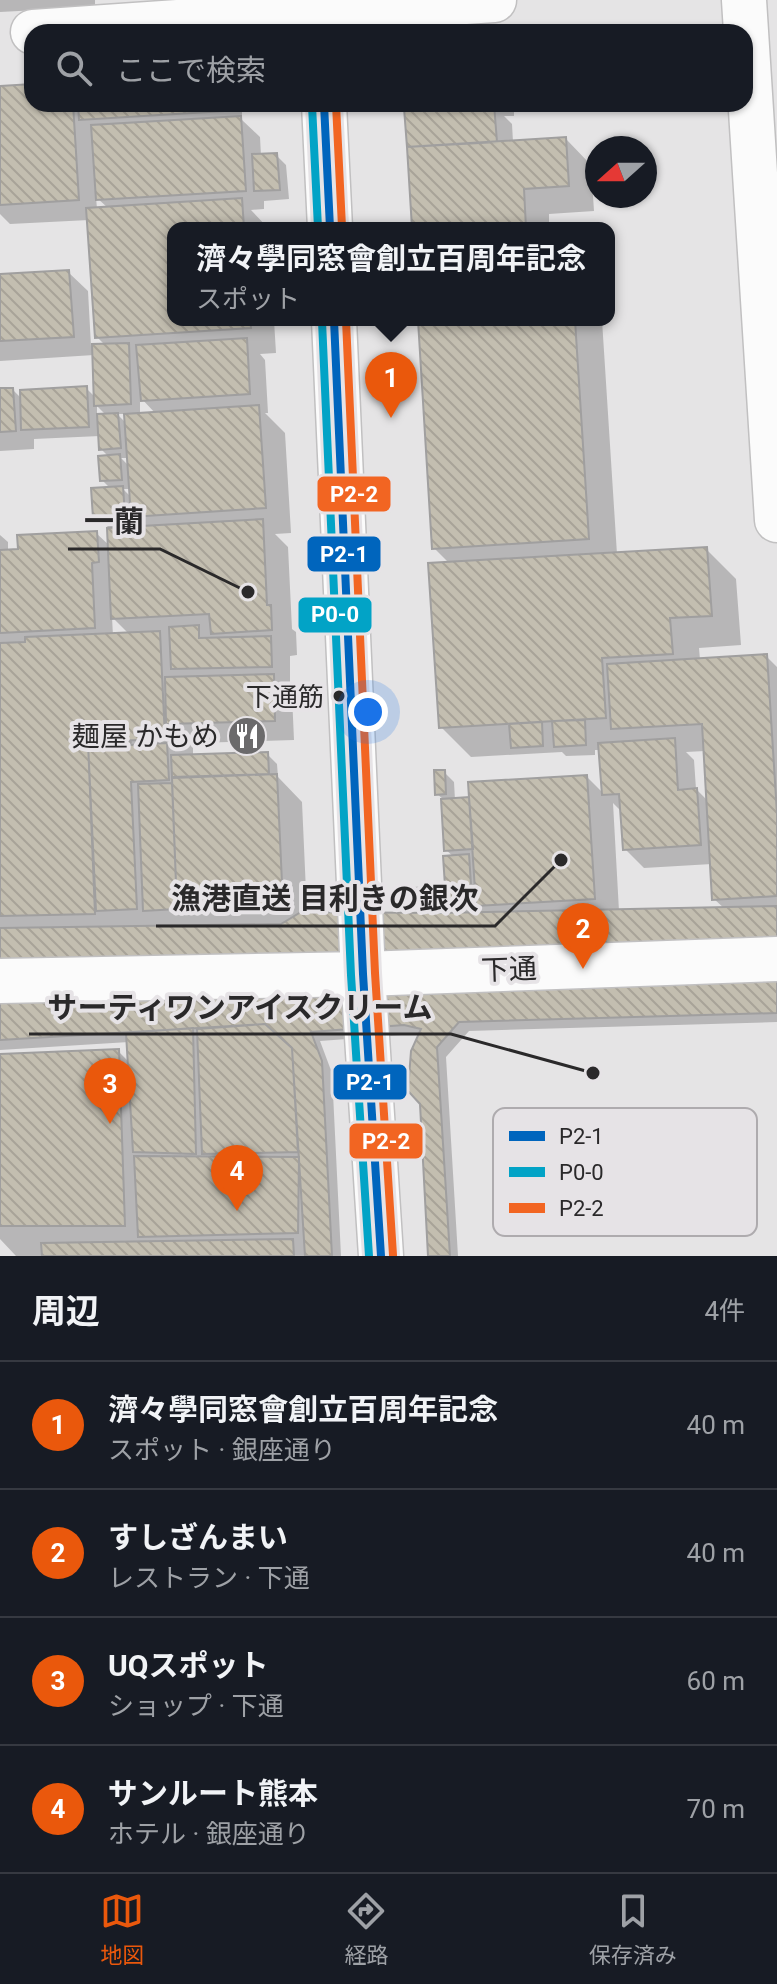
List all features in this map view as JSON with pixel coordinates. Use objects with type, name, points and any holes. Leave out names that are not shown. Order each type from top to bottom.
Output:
[{"type":"street","points":[[160,24],[494,0]]},
{"type":"street","points":[[744,0],[746,24]]},
{"type":"street","points":[[0,34],[24,32]]},
{"type":"street","points":[[324,112],[330,222]]},
{"type":"street","points":[[751,112],[777,520]]},
{"type":"street","points":[[334,326],[363,974],[381,1256]]},
{"type":"street","name":"下通","points":[[0,981],[363,974],[777,959]]},
{"type":"building","points":[[24,84],[24,112],[74,112],[79,200],[0,205],[0,86]]},
{"type":"building","points":[[78,112],[208,112],[79,120]]},
{"type":"building","points":[[404,112],[495,112],[497,142],[407,147]]},
{"type":"building","points":[[241,116],[246,191],[96,200],[91,125]]},
{"type":"building","points":[[566,137],[569,186],[524,189],[526,222],[412,222],[407,147]]},
{"type":"building","points":[[277,153],[280,190],[254,191],[252,154]]},
{"type":"building","points":[[242,198],[244,222],[167,222],[167,326],[251,328],[95,338],[86,208]]},
{"type":"building","points":[[69,270],[74,337],[0,341],[0,274]]},
{"type":"building","points":[[418,326],[575,326],[589,539],[432,549]]},
{"type":"building","points":[[247,338],[250,394],[141,401],[136,345]]},
{"type":"building","points":[[129,343],[131,404],[94,406],[92,344]]},
{"type":"building","points":[[87,386],[89,427],[21,430],[20,390]]},
{"type":"building","points":[[0,388],[13,388],[16,431],[0,432]]},
{"type":"building","points":[[259,405],[266,508],[131,517],[124,414]]},
{"type":"building","points":[[118,413],[121,448],[99,450],[97,414]]},
{"type":"building","points":[[120,454],[122,480],[100,481],[98,456]]},
{"type":"building","points":[[123,486],[125,516],[93,518],[91,488]]},
{"type":"building","points":[[263,519],[267,605],[271,605],[272,630],[211,634],[209,614],[111,619],[107,528]]},
{"type":"building","points":[[97,531],[99,562],[92,563],[95,628],[0,633],[0,550],[18,549],[17,535]]},
{"type":"building","points":[[707,547],[712,616],[670,618],[673,654],[602,658],[606,718],[439,728],[428,563]]},
{"type":"building","points":[[199,625],[199,638],[271,636],[272,667],[171,669],[169,627]]},
{"type":"building","points":[[160,631],[165,739],[88,742],[95,914],[0,916],[0,643],[25,642],[25,637]]},
{"type":"building","points":[[767,654],[777,814],[777,896],[712,900],[702,724],[611,729],[607,664]]},
{"type":"building","points":[[274,674],[275,721],[166,724],[165,677]]},
{"type":"building","points":[[585,720],[586,745],[554,747],[552,721]]},
{"type":"building","points":[[542,722],[543,746],[511,748],[509,724]]},
{"type":"building","points":[[675,738],[678,790],[697,788],[701,845],[623,850],[619,794],[602,795],[598,743]]},
{"type":"building","points":[[131,741],[130,745],[167,743],[169,780],[131,782],[137,909],[96,911],[88,743]]},
{"type":"building","points":[[268,752],[269,774],[172,777],[171,755]]},
{"type":"building","points":[[434,770],[445,770],[446,794],[435,795]]},
{"type":"building","points":[[277,774],[283,905],[177,909],[172,778]]},
{"type":"building","points":[[587,775],[595,899],[476,906],[468,782]]},
{"type":"building","points":[[172,783],[177,909],[143,911],[138,784]]},
{"type":"building","points":[[469,797],[473,849],[444,851],[441,799]]},
{"type":"building","points":[[469,854],[471,885],[445,886],[443,856]]},
{"type":"building","points":[[475,885],[476,903],[415,907],[414,888]]},
{"type":"building","points":[[777,906],[777,1013],[459,1022],[437,1047],[450,1256],[428,1256],[420,1104],[408,1091],[411,1051],[421,1029],[404,1025],[311,1032],[322,1061],[332,1256],[305,1256],[292,1048],[265,1024],[0,1040],[0,928],[281,924],[301,912],[439,913]]},
{"type":"building","points":[[265,1024],[292,1048],[298,1152],[202,1154],[197,1029]]},
{"type":"building","points":[[193,1028],[196,1154],[133,1152],[126,1033]]},
{"type":"building","points":[[119,1049],[125,1226],[0,1226],[0,1054]]},
{"type":"building","points":[[134,1156],[299,1157],[298,1233],[138,1237]]},
{"type":"building","points":[[293,1239],[294,1256],[42,1256],[41,1243]]},
{"type":"transit line","name":"P0-0","points":[[312,112],[318,222]]},
{"type":"transit line","name":"P2-1","points":[[324,112],[330,222]]},
{"type":"transit line","name":"P2-2","points":[[336,112],[342,222]]},
{"type":"transit line","name":"P0-0","points":[[322,326],[351,975],[369,1256]]},
{"type":"transit line","name":"P2-1","points":[[334,326],[363,974],[381,1256]]},
{"type":"transit line","name":"P2-2","points":[[346,326],[375,973],[393,1255]]},
{"type":"place","name":"濟々學同窓會創立百周年記念","points":[[391,418]]},
{"type":"place","name":"一蘭","points":[[248,592]]},
{"type":"place","name":"下通筋","points":[[339,696]]},
{"type":"place","name":"麺屋 かもめ","points":[[247,736]]},
{"type":"place","name":"漁港直送 目利きの銀次","points":[[561,860]]},
{"type":"place","name":"すしざんまい","points":[[583,969]]},
{"type":"place","name":"サーティワンアイスクリーム","points":[[593,1073]]},
{"type":"place","name":"UQスポット","points":[[110,1124]]},
{"type":"place","name":"サンルート熊本","points":[[237,1211]]}]
